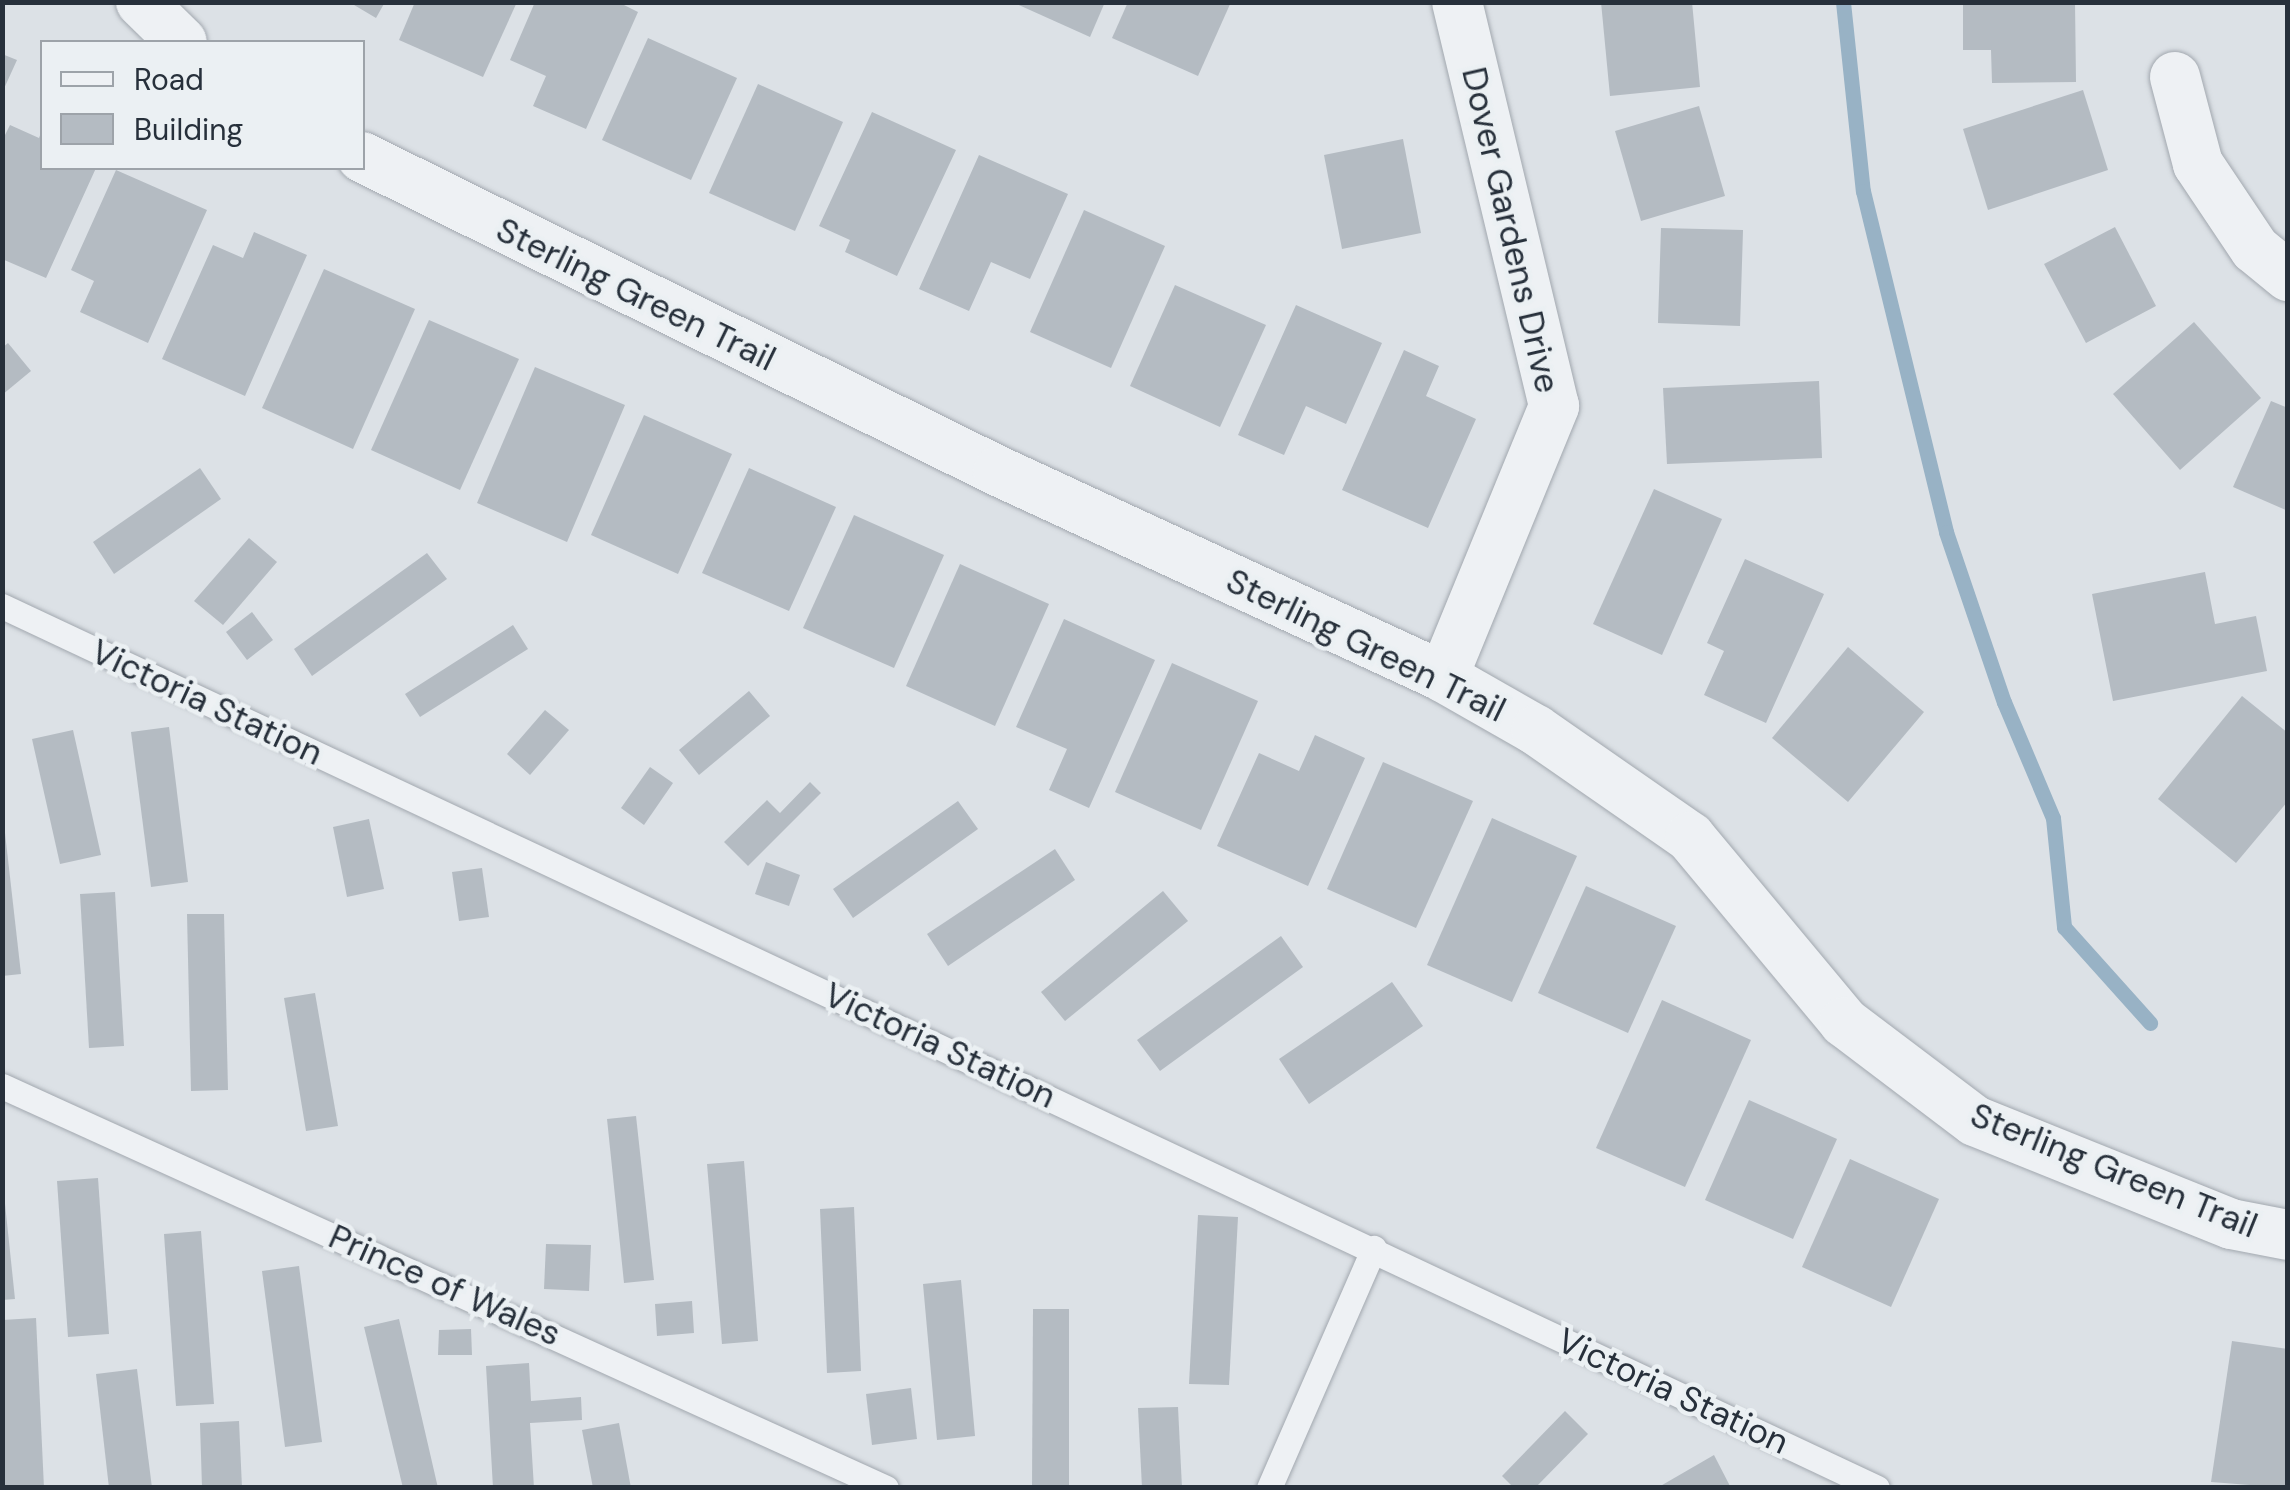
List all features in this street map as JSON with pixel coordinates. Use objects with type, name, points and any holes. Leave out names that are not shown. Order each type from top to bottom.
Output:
[{"type":"street","points":[[141,2],[180,40]]},
{"type":"street","name":"Dover Gardens Drive","points":[[1444,676],[1554,406],[1458,2]]},
{"type":"street","points":[[2175,77],[2198,164],[2255,249],[2288,276]]},
{"type":"street","name":"Sterling Green Trail","points":[[365,158],[998,471],[1444,676],[1536,730],[1690,837],[1844,1022],[1974,1121],[2232,1224],[2288,1235]]},
{"type":"lane","name":"Victoria Station","points":[[2,606],[1374,1248],[1877,1488]]},
{"type":"lane","name":"Prince of Wales","points":[[2,1086],[886,1488]]},
{"type":"lane","points":[[1269,1488],[1374,1248]]},
{"type":"building","points":[[349,2],[385,2],[376,18]]},
{"type":"building","points":[[415,2],[517,2],[483,77],[399,40]]},
{"type":"building","points":[[535,2],[618,2],[638,12],[586,129],[533,106],[546,76],[510,60]]},
{"type":"building","points":[[1012,2],[1105,2],[1090,37]]},
{"type":"building","points":[[1128,2],[1231,2],[1198,76],[1112,38]]},
{"type":"building","points":[[1601,2],[1692,2],[1700,87],[1610,96]]},
{"type":"building","points":[[1963,2],[2075,2],[2076,82],[1992,83],[1991,50],[1963,50]]},
{"type":"building","points":[[648,38],[737,78],[691,180],[602,140]]},
{"type":"building","points":[[2,54],[17,60],[2,93]]},
{"type":"building","points":[[758,84],[843,122],[795,231],[709,193]]},
{"type":"building","points":[[2083,90],[2108,170],[1988,210],[1963,129]]},
{"type":"building","points":[[1699,106],[1725,196],[1641,221],[1615,131]]},
{"type":"building","points":[[872,112],[956,150],[897,276],[845,252],[850,240],[819,226]]},
{"type":"building","points":[[10,125],[40,135],[40,170],[95,170],[46,278],[2,259],[2,141]]},
{"type":"building","points":[[1403,139],[1421,233],[1342,249],[1324,155]]},
{"type":"building","points":[[979,155],[1068,194],[1030,279],[991,262],[969,311],[919,289]]},
{"type":"building","points":[[116,170],[207,210],[148,343],[80,312],[94,281],[71,270]]},
{"type":"building","points":[[1084,210],[1165,246],[1111,368],[1030,332]]},
{"type":"building","points":[[2115,227],[2156,306],[2086,343],[2044,264]]},
{"type":"building","points":[[1661,228],[1743,230],[1740,326],[1658,323]]},
{"type":"building","points":[[254,232],[307,255],[245,396],[162,359],[213,245],[243,258]]},
{"type":"building","points":[[324,269],[415,309],[353,449],[262,408]]},
{"type":"building","points":[[1175,285],[1266,325],[1220,427],[1130,386]]},
{"type":"building","points":[[1296,305],[1382,343],[1346,424],[1306,406],[1284,455],[1238,435]]},
{"type":"building","points":[[429,320],[519,359],[460,490],[371,450]]},
{"type":"building","points":[[2194,322],[2261,398],[2180,470],[2113,394]]},
{"type":"building","points":[[8,343],[31,371],[2,395],[2,348]]},
{"type":"building","points":[[1404,350],[1439,366],[1426,396],[1476,419],[1428,528],[1342,490]]},
{"type":"building","points":[[535,367],[625,405],[567,542],[477,503]]},
{"type":"building","points":[[1819,381],[1822,458],[1667,464],[1663,388]]},
{"type":"building","points":[[2271,401],[2288,408],[2288,511],[2233,487]]},
{"type":"building","points":[[644,415],[732,454],[678,574],[591,535]]},
{"type":"building","points":[[200,468],[221,499],[114,574],[93,542]]},
{"type":"building","points":[[749,468],[836,507],[789,611],[702,573]]},
{"type":"building","points":[[1654,489],[1722,519],[1662,655],[1593,624]]},
{"type":"building","points":[[854,515],[944,555],[894,668],[803,628]]},
{"type":"building","points":[[249,538],[277,562],[223,625],[194,601]]},
{"type":"building","points":[[427,553],[447,579],[312,676],[294,649]]},
{"type":"building","points":[[1745,559],[1824,594],[1766,723],[1704,695],[1724,651],[1707,643]]},
{"type":"building","points":[[960,564],[1049,604],[995,726],[906,686]]},
{"type":"building","points":[[2205,572],[2215,624],[2256,616],[2267,671],[2113,701],[2092,594]]},
{"type":"building","points":[[252,612],[273,640],[247,660],[226,632]]},
{"type":"building","points":[[1064,619],[1155,660],[1089,808],[1049,790],[1067,749],[1016,727]]},
{"type":"building","points":[[513,625],[528,649],[420,717],[405,694]]},
{"type":"building","points":[[1848,647],[1924,712],[1848,802],[1772,738]]},
{"type":"building","points":[[1172,663],[1258,701],[1201,830],[1115,792]]},
{"type":"building","points":[[749,691],[770,716],[699,775],[679,750]]},
{"type":"building","points":[[2242,696],[2288,733],[2288,801],[2236,863],[2158,799]]},
{"type":"building","points":[[545,710],[569,730],[530,775],[507,754]]},
{"type":"building","points":[[169,727],[188,882],[151,887],[131,732]]},
{"type":"building","points":[[73,730],[101,855],[60,864],[32,739]]},
{"type":"building","points":[[1315,735],[1365,758],[1308,886],[1217,846],[1259,753],[1299,771]]},
{"type":"building","points":[[1383,762],[1473,801],[1416,928],[1327,889]]},
{"type":"building","points":[[650,767],[673,783],[644,825],[621,808]]},
{"type":"building","points":[[810,782],[821,793],[748,866],[724,842],[767,800],[780,813]]},
{"type":"building","points":[[958,801],[978,829],[853,918],[833,889]]},
{"type":"building","points":[[1492,818],[1577,856],[1512,1002],[1427,965]]},
{"type":"building","points":[[369,819],[384,889],[347,897],[333,827]]},
{"type":"building","points":[[5,833],[21,974],[2,976],[2,834]]},
{"type":"building","points":[[1055,849],[1075,880],[948,966],[927,934]]},
{"type":"building","points":[[766,862],[800,875],[789,906],[755,894]]},
{"type":"building","points":[[482,868],[489,917],[459,921],[452,872]]},
{"type":"building","points":[[1586,886],[1676,926],[1628,1033],[1538,993]]},
{"type":"building","points":[[1163,891],[1188,921],[1065,1021],[1041,992]]},
{"type":"building","points":[[115,892],[124,1046],[89,1048],[80,894]]},
{"type":"building","points":[[187,914],[224,914],[228,1090],[191,1091]]},
{"type":"building","points":[[1281,936],[1303,967],[1160,1071],[1137,1040]]},
{"type":"building","points":[[1392,982],[1423,1026],[1309,1104],[1279,1059]]},
{"type":"building","points":[[315,993],[338,1126],[306,1131],[284,998]]},
{"type":"building","points":[[1662,1000],[1751,1040],[1685,1187],[1596,1148]]},
{"type":"building","points":[[1749,1100],[1837,1139],[1793,1239],[1705,1200]]},
{"type":"building","points":[[636,1116],[654,1280],[624,1283],[607,1119]]},
{"type":"building","points":[[1850,1159],[1939,1199],[1891,1307],[1802,1267]]},
{"type":"building","points":[[744,1161],[758,1341],[722,1344],[707,1164]]},
{"type":"building","points":[[2,1175],[15,1299],[2,1300]]},
{"type":"building","points":[[98,1178],[109,1334],[68,1337],[57,1181]]},
{"type":"building","points":[[854,1207],[861,1371],[827,1373],[820,1209]]},
{"type":"building","points":[[1198,1215],[1238,1217],[1229,1385],[1189,1384]]},
{"type":"building","points":[[201,1231],[214,1404],[176,1406],[164,1234]]},
{"type":"building","points":[[546,1244],[591,1245],[589,1291],[544,1289]]},
{"type":"building","points":[[299,1266],[322,1442],[285,1447],[262,1271]]},
{"type":"building","points":[[961,1280],[975,1436],[937,1440],[923,1284]]},
{"type":"building","points":[[692,1301],[694,1333],[657,1336],[655,1304]]},
{"type":"building","points":[[1033,1309],[1069,1309],[1069,1487],[1032,1487]]},
{"type":"building","points":[[36,1318],[44,1488],[3,1488],[2,1320]]},
{"type":"building","points":[[399,1319],[438,1488],[403,1488],[364,1327]]},
{"type":"building","points":[[471,1329],[472,1355],[438,1355],[439,1330]]},
{"type":"building","points":[[2232,1341],[2288,1349],[2288,1488],[2211,1482]]},
{"type":"building","points":[[529,1363],[531,1401],[581,1397],[582,1420],[530,1423],[534,1488],[493,1488],[486,1366]]},
{"type":"building","points":[[137,1369],[152,1488],[109,1488],[96,1374]]},
{"type":"building","points":[[911,1388],[917,1439],[872,1445],[866,1394]]},
{"type":"building","points":[[1178,1407],[1182,1488],[1142,1488],[1138,1408]]},
{"type":"building","points":[[1565,1411],[1588,1434],[1535,1488],[1514,1488],[1502,1476]]},
{"type":"building","points":[[239,1421],[242,1488],[202,1488],[200,1423]]},
{"type":"building","points":[[619,1423],[631,1488],[593,1488],[582,1430]]},
{"type":"building","points":[[1714,1455],[1731,1488],[1657,1488]]},
{"type":"waterway","points":[[1843,2],[1863,191],[1946,532],[2004,702],[2053,818],[2064,927],[2150,1023]]}]
